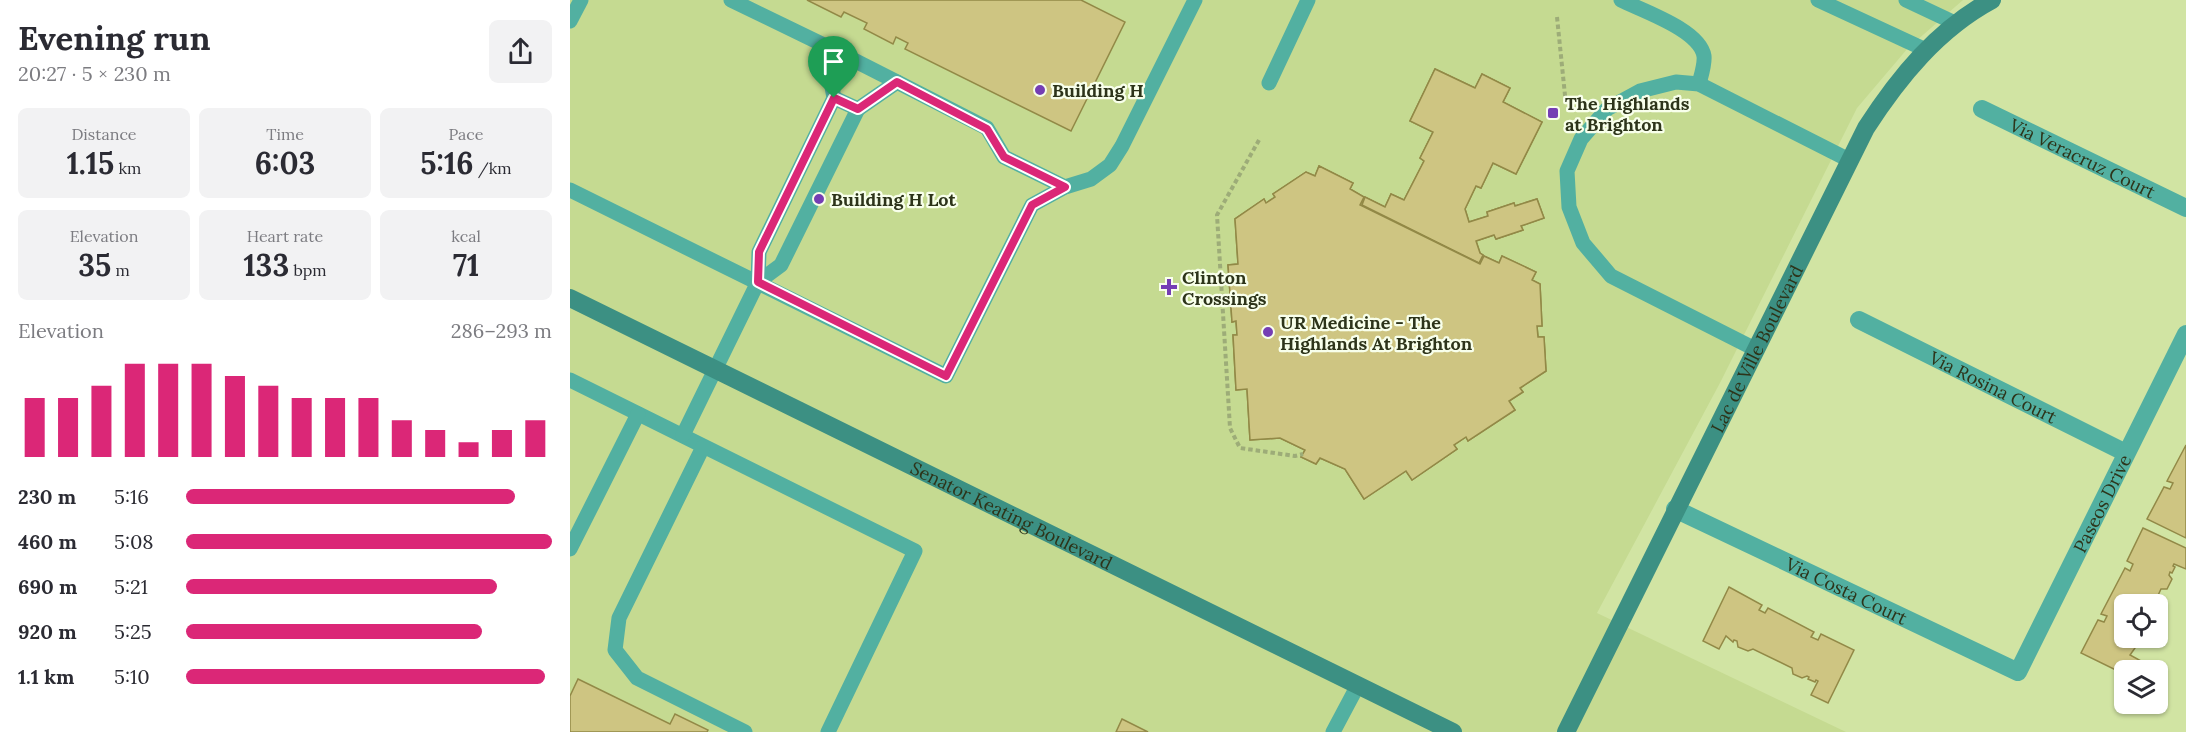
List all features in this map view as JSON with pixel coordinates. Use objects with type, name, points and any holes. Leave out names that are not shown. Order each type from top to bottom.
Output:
[{"type":"street","name":"Lac de Ville Boulevard","points":[[1566,732],[1866,128],[1887,95],[1926,50],[1957,24],[1992,0]]},
{"type":"street","name":"Via Veracruz Court","points":[[1982,109],[2186,208]]},
{"type":"street","name":"Senator Keating Boulevard","points":[[570,298],[1453,732]]},
{"type":"street","name":"Via Rosina Court","points":[[1859,320],[2126,453]]},
{"type":"street","name":"Paseos Drive","points":[[2018,672],[2186,334]]},
{"type":"street","name":"Via Costa Court","points":[[1675,509],[2018,672]]},
{"type":"lane","points":[[570,21],[581,0]]},
{"type":"lane","points":[[731,0],[987,129],[1004,157],[1065,187]]},
{"type":"lane","points":[[570,190],[946,376],[1032,205],[1065,187],[1091,179],[1110,165],[1122,146],[1195,0]]},
{"type":"lane","points":[[1269,83],[1308,0]]},
{"type":"lane","points":[[1621,0],[1689,34],[1700,45],[1704,57],[1699,84]]},
{"type":"lane","points":[[1818,0],[1926,50]]},
{"type":"lane","points":[[1906,0],[1957,24]]},
{"type":"lane","points":[[683,435],[758,282],[759,252],[834,98],[830,76],[830,48]]},
{"type":"lane","points":[[758,282],[781,265],[858,109],[897,82]]},
{"type":"lane","points":[[1755,349],[1611,276],[1583,243],[1569,207],[1567,171],[1581,140],[1607,109],[1640,91],[1676,82],[1699,84],[1849,160]]},
{"type":"lane","points":[[834,98],[858,109]]},
{"type":"lane","points":[[570,380],[915,551],[828,732]]},
{"type":"lane","points":[[570,549],[638,414]]},
{"type":"lane","points":[[703,447],[619,618],[615,650],[637,678],[746,732]]},
{"type":"lane","points":[[1333,732],[1358,685]]},
{"type":"path","points":[[1557,17],[1566,105]]},
{"type":"path","points":[[1259,140],[1217,215],[1230,428],[1240,448],[1295,456],[1303,454]]},
{"type":"shaded area","name":"Clinton Crossings","points":[[570,0],[1963,0],[1908,48],[1857,108],[1721,381],[1597,613],[1846,732],[570,732]]},
{"type":"building","name":"Building H","points":[[807,0],[1081,0],[1125,22],[1071,131],[905,49],[908,43],[896,37],[893,44],[864,29],[867,23],[844,12],[841,17]]},
{"type":"building","name":"UR Medicine - The Highlands At Brighton","points":[[1435,69],[1475,88],[1482,74],[1510,88],[1503,102],[1542,122],[1516,174],[1493,163],[1481,188],[1476,186],[1465,209],[1469,222],[1488,216],[1487,212],[1514,203],[1515,206],[1537,199],[1544,218],[1521,226],[1523,230],[1496,239],[1494,235],[1476,241],[1483,255],[1479,263],[1362,205],[1365,197],[1385,207],[1391,194],[1404,200],[1424,161],[1420,158],[1433,132],[1410,121]]},
{"type":"building","name":"UR Medicine - The Highlands At Brighton","points":[[1435,69],[1475,88],[1482,74],[1510,88],[1503,102],[1542,122],[1516,174],[1493,163],[1481,188],[1476,186],[1465,209],[1469,222],[1488,216],[1487,212],[1514,203],[1515,206],[1537,199],[1544,218],[1521,226],[1523,230],[1496,239],[1494,235],[1476,241],[1483,255],[1479,263],[1362,205],[1365,197],[1385,207],[1391,194],[1404,200],[1424,161],[1420,158],[1433,132],[1410,121]]},
{"type":"building","name":"UR Medicine - The Highlands At Brighton","points":[[1319,166],[1353,183],[1350,189],[1364,197],[1360,205],[1480,264],[1484,256],[1499,263],[1502,256],[1536,272],[1532,280],[1540,284],[1542,326],[1537,326],[1538,337],[1544,337],[1546,371],[1520,388],[1523,392],[1509,401],[1515,410],[1468,441],[1466,437],[1454,445],[1457,449],[1412,480],[1406,471],[1364,499],[1345,469],[1320,458],[1316,464],[1301,457],[1305,450],[1280,438],[1250,440],[1247,389],[1236,390],[1233,335],[1237,335],[1236,321],[1232,322],[1228,265],[1238,264],[1235,219],[1264,199],[1266,203],[1275,197],[1273,194],[1306,172],[1315,176]],"holes":[[[1311,235],[1320,240],[1311,258],[1341,273],[1337,282],[1371,299],[1375,290],[1403,303],[1398,312],[1433,329],[1437,320],[1467,335],[1476,317],[1485,322],[1487,349],[1472,359],[1468,353],[1385,408],[1380,400],[1356,416],[1350,407],[1325,395],[1313,396],[1312,367],[1301,368],[1296,268],[1290,268],[1289,251]]]},
{"type":"building","name":"UR Medicine - The Highlands At Brighton","points":[[1319,166],[1353,183],[1350,189],[1364,197],[1360,205],[1480,264],[1484,256],[1499,263],[1502,256],[1536,272],[1532,280],[1540,284],[1542,326],[1537,326],[1538,337],[1544,337],[1546,371],[1520,388],[1523,392],[1509,401],[1515,410],[1468,441],[1466,437],[1454,445],[1457,449],[1412,480],[1406,471],[1364,499],[1345,469],[1320,458],[1316,464],[1301,457],[1305,450],[1280,438],[1250,440],[1247,389],[1236,390],[1233,335],[1237,335],[1236,321],[1232,322],[1228,265],[1238,264],[1235,219],[1264,199],[1266,203],[1275,197],[1273,194],[1306,172],[1315,176]]},
{"type":"building","points":[[2186,445],[2186,538],[2147,519],[2164,487],[2170,489],[2173,483],[2167,481]]},
{"type":"building","points":[[2143,528],[2186,548],[2186,569],[2174,564],[2175,567],[2169,575],[2172,579],[2167,589],[2161,589],[2159,594],[2114,594],[2114,648],[2135,648],[2130,655],[2139,660],[2114,660],[2114,669],[2081,653],[2098,620],[2104,622],[2107,616],[2101,614],[2125,568],[2130,571],[2133,564],[2127,561]]},
{"type":"building","points":[[1729,587],[1762,605],[1759,610],[1765,613],[1768,608],[1814,632],[1811,637],[1818,640],[1821,634],[1854,650],[1828,703],[1811,695],[1818,681],[1808,679],[1807,676],[1802,678],[1793,674],[1792,668],[1753,649],[1748,651],[1738,647],[1737,641],[1733,642],[1726,636],[1719,649],[1703,641]]},
{"type":"building","points":[[578,679],[670,724],[675,714],[708,730],[707,732],[570,732],[570,696]]},
{"type":"building","points":[[1122,719],[1148,732],[1116,732]]},
{"type":"place","name":"Building H","points":[[1040,90]]},
{"type":"place","name":"The Highlands at Brighton","points":[[1553,113]]},
{"type":"place","name":"Building H Lot","points":[[819,199]]},
{"type":"place","name":"Clinton Crossings","points":[[1169,287]]},
{"type":"place","name":"UR Medicine - The Highlands At Brighton","points":[[1268,332]]},
{"type":"route","points":[[897,82],[987,129],[1004,157],[1065,187],[1032,205],[946,376],[758,282],[759,252],[834,98],[858,109],[897,82]]}]
